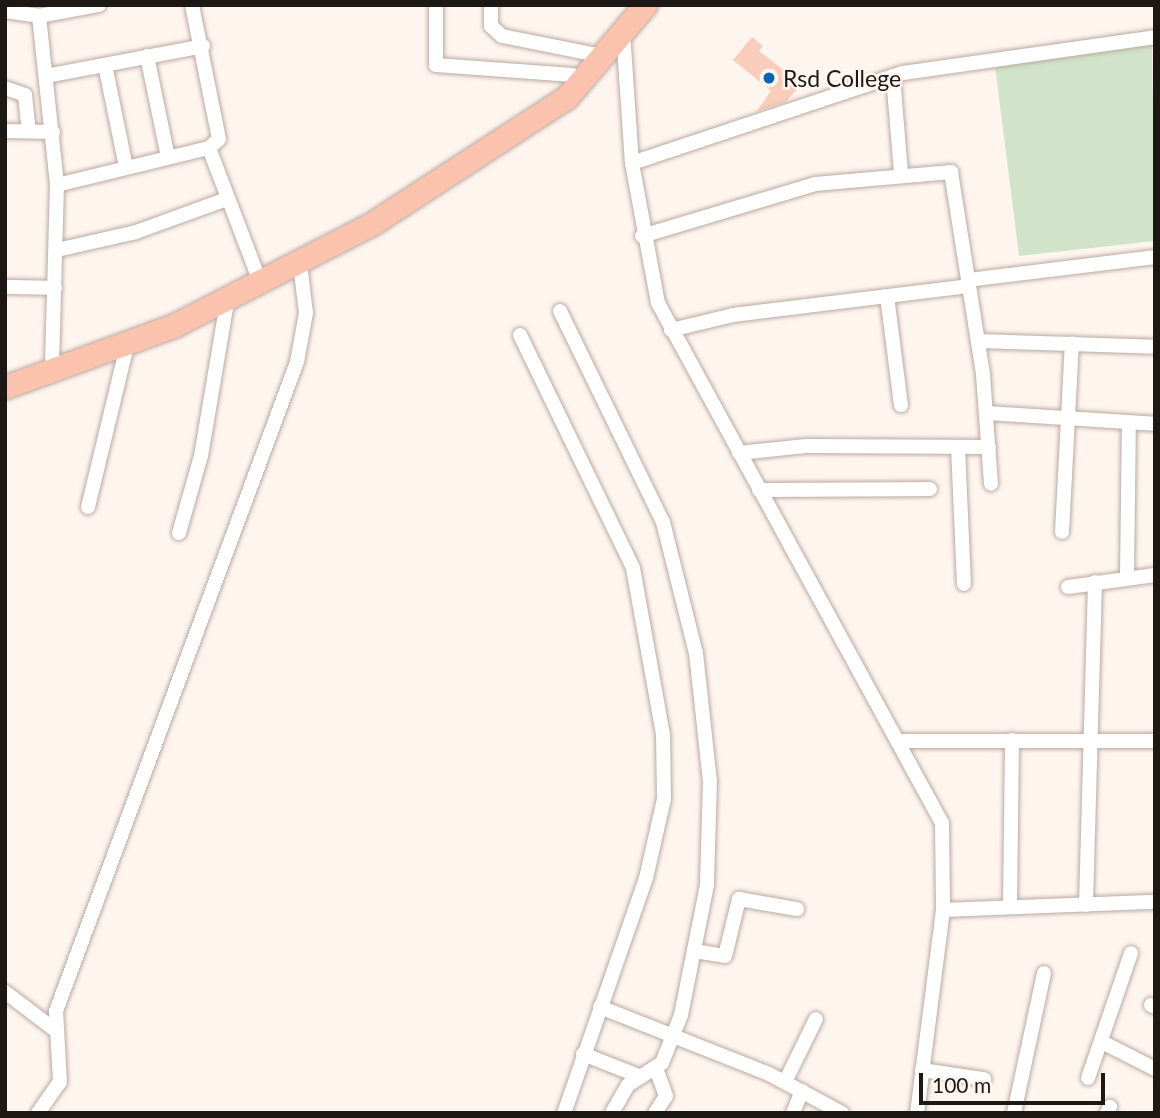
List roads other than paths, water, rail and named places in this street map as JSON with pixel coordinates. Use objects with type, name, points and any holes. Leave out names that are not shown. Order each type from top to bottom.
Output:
[{"type":"highway","points":[[5,372],[52,360],[257,278],[300,264],[567,97],[590,66],[645,5]]},
{"type":"highway","points":[[5,387],[127,346],[227,302],[257,278],[590,66]]},
{"type":"street","points":[[5,11],[39,16],[99,5]]},
{"type":"street","points":[[57,185],[209,148],[221,135],[192,5]]},
{"type":"street","points":[[436,5],[436,65],[590,66]]},
{"type":"street","points":[[491,5],[491,26],[502,36],[590,66]]},
{"type":"street","points":[[39,16],[57,185],[52,360]]},
{"type":"street","points":[[623,32],[632,163],[642,236],[671,330],[901,741],[942,823],[943,910],[917,1113]]},
{"type":"street","points":[[632,163],[893,76],[1155,37]]},
{"type":"street","points":[[46,76],[203,46]]},
{"type":"street","points":[[147,56],[168,157]]},
{"type":"street","points":[[105,65],[126,167]]},
{"type":"street","points":[[893,76],[901,174]]},
{"type":"street","points":[[5,88],[25,94],[29,131]]},
{"type":"street","points":[[5,131],[53,132]]},
{"type":"street","points":[[209,148],[224,200],[257,278]]},
{"type":"street","points":[[642,236],[814,184],[945,170],[954,176],[987,413],[991,484]]},
{"type":"street","points":[[57,250],[136,232],[224,200]]},
{"type":"street","points":[[671,330],[744,314],[1155,257]]},
{"type":"street","points":[[38,1113],[60,1082],[54,1029],[297,362],[306,313],[300,264]]},
{"type":"street","points":[[5,287],[55,288]]},
{"type":"street","points":[[887,296],[901,405]]},
{"type":"street","points":[[179,533],[201,456],[227,302]]},
{"type":"street","points":[[560,311],[652,495],[682,588],[710,781],[707,885],[674,1035],[656,1069],[624,1090],[612,1113]]},
{"type":"street","points":[[520,335],[633,568],[663,734],[662,816],[636,913],[583,1054],[564,1113]]},
{"type":"street","points":[[978,341],[1155,346]]},
{"type":"street","points":[[1062,532],[1072,343]]},
{"type":"street","points":[[88,506],[127,346]]},
{"type":"street","points":[[987,413],[1155,424]]},
{"type":"street","points":[[1127,577],[1129,423]]},
{"type":"street","points":[[739,453],[798,447],[989,447]]},
{"type":"street","points":[[957,447],[964,584]]},
{"type":"street","points":[[759,490],[930,489]]},
{"type":"street","points":[[1068,587],[1155,575]]},
{"type":"street","points":[[1086,905],[1096,582]]},
{"type":"street","points":[[1010,906],[1012,740]]},
{"type":"street","points":[[901,741],[1155,741]]},
{"type":"street","points":[[694,951],[725,956],[739,899],[797,909]]},
{"type":"street","points":[[943,910],[1155,902]]},
{"type":"street","points":[[1087,1078],[1102,1042],[1131,953]]},
{"type":"street","points":[[1014,1113],[1044,973]]},
{"type":"street","points":[[5,992],[54,1029]]},
{"type":"street","points":[[600,1007],[785,1082],[842,1113]]},
{"type":"street","points":[[785,1082],[816,1019]]},
{"type":"street","points":[[1102,1042],[1155,1069]]},
{"type":"street","points":[[583,1054],[640,1077]]},
{"type":"street","points":[[655,1113],[666,1096],[656,1069]]},
{"type":"street","points":[[922,1070],[984,1079]]},
{"type":"street","points":[[793,1113],[802,1091]]},
{"type":"place","name":"Rsd College","points":[[769,78]]}]
